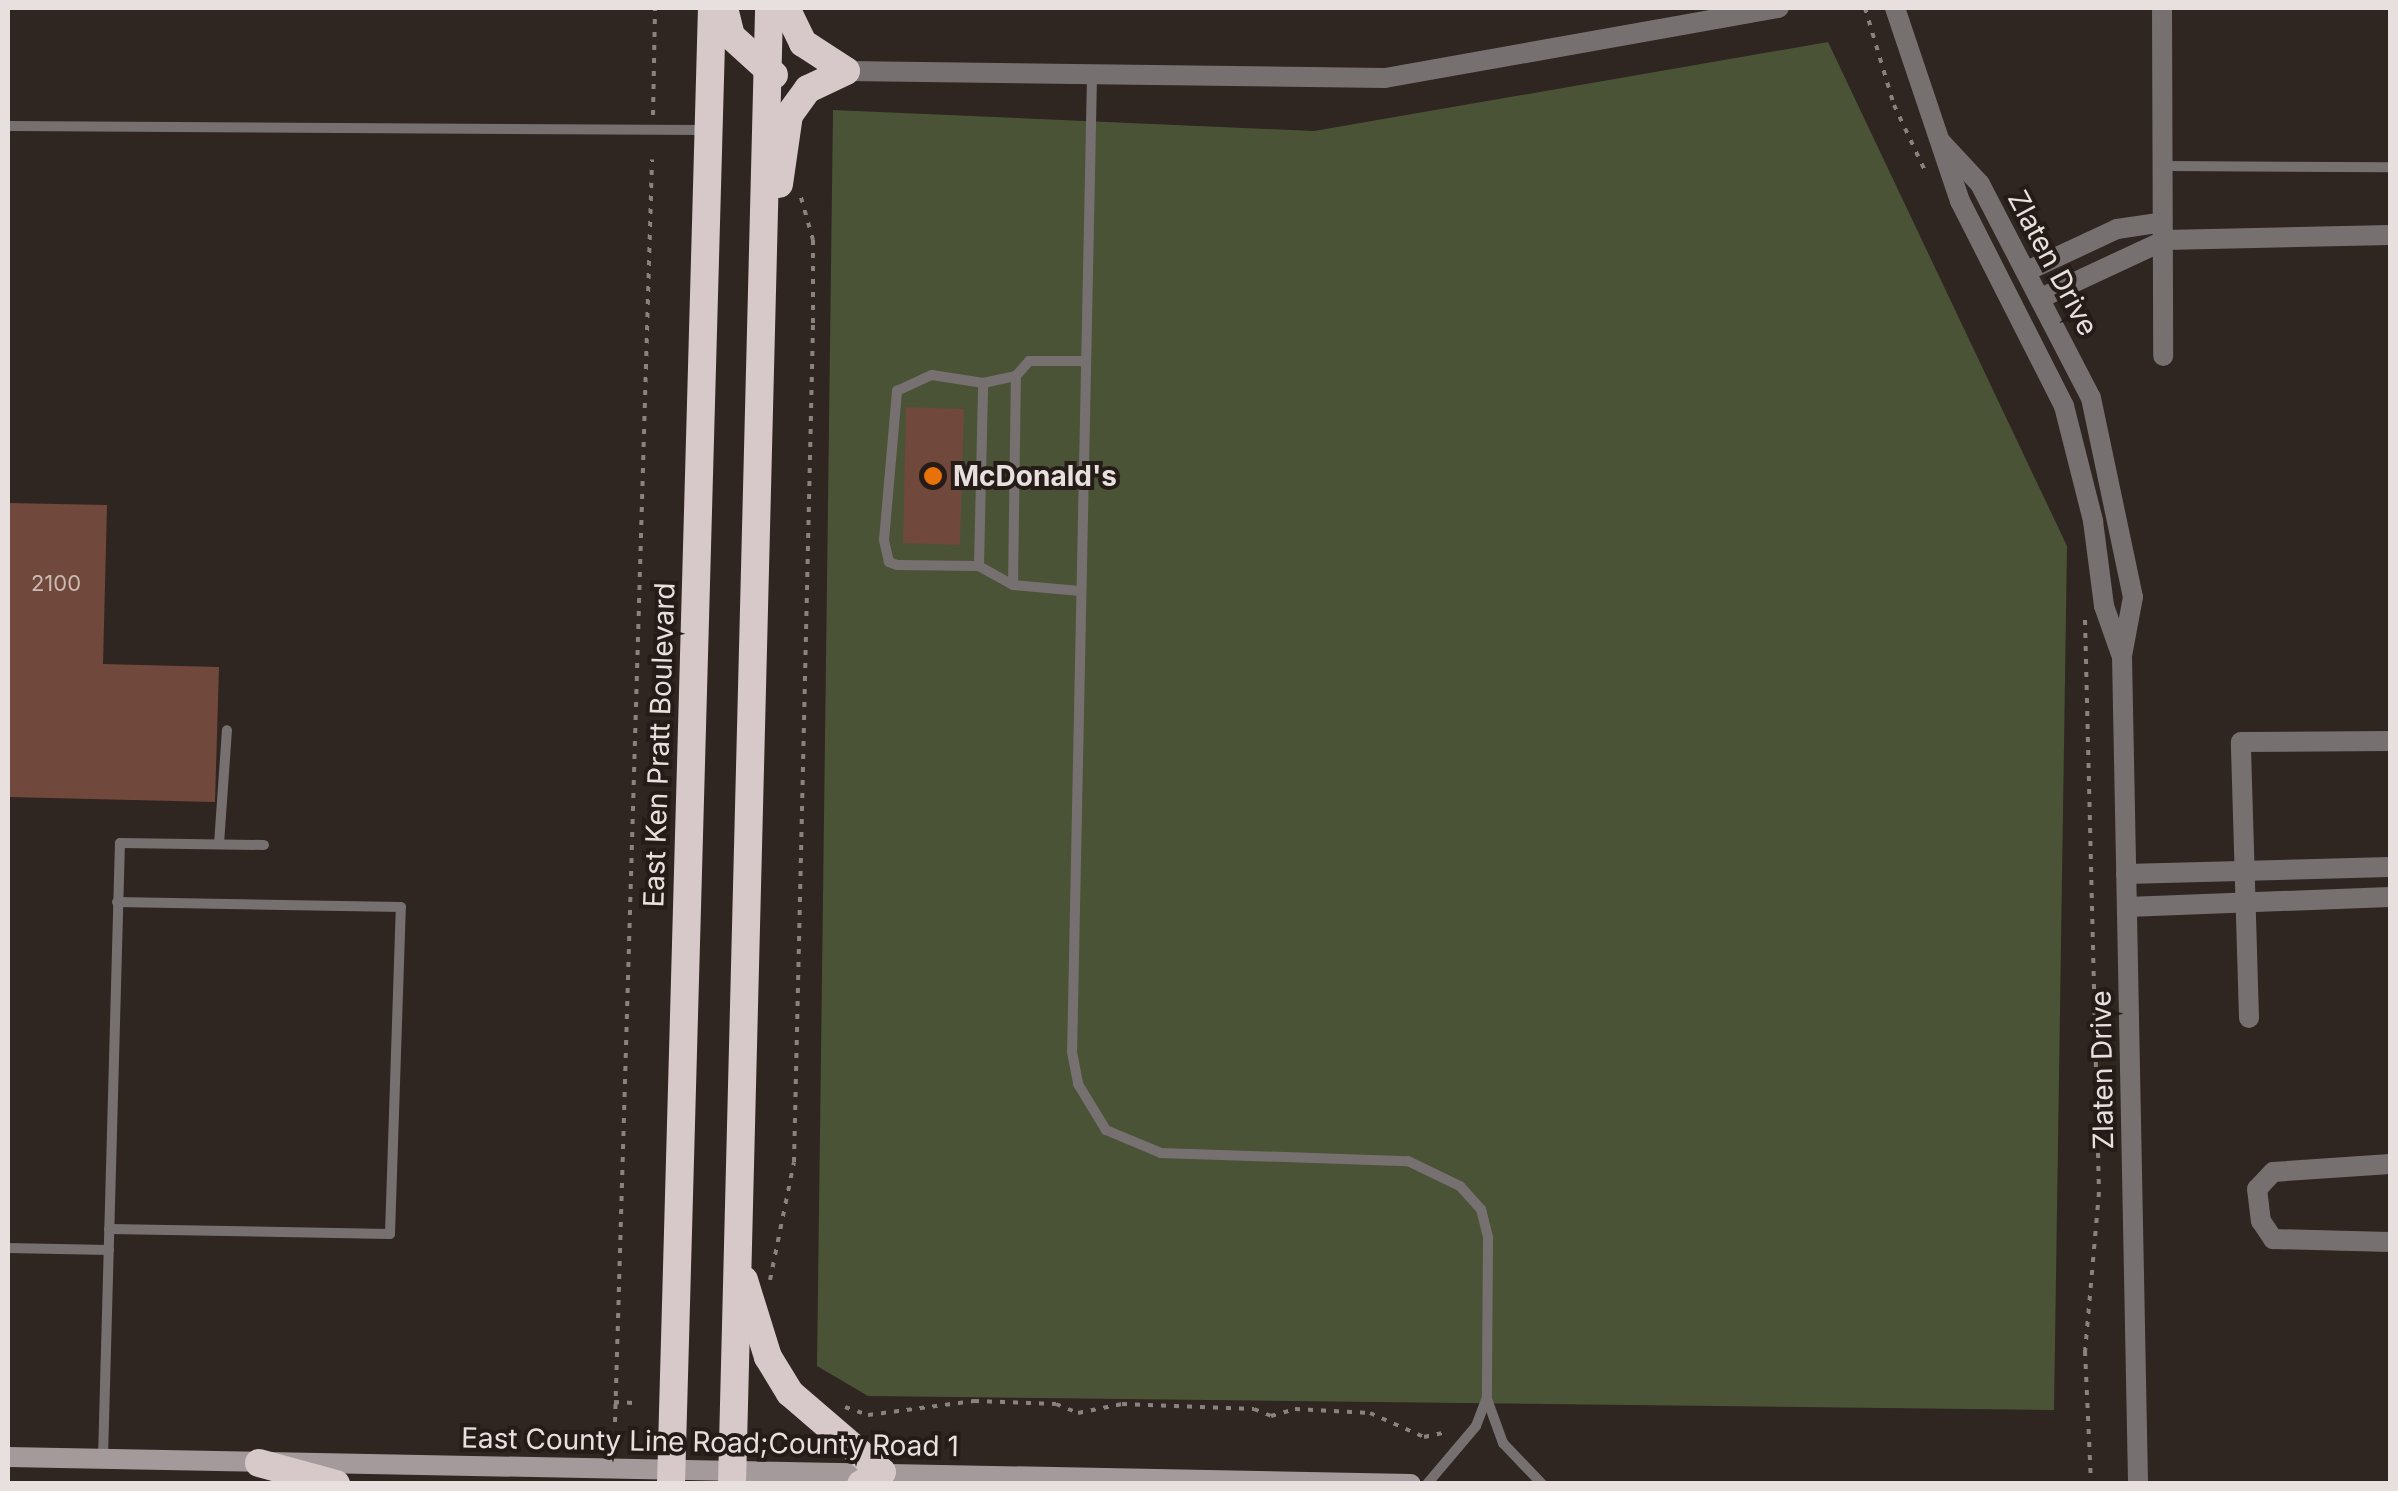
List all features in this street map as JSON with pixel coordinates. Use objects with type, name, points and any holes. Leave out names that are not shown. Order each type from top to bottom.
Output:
[{"type":"highway","name":"East Ken Pratt Boulevard","points":[[671,1476],[712,8]]},
{"type":"highway","points":[[724,8],[732,36],[768,72],[808,89]]},
{"type":"highway","points":[[732,1477],[769,8]]},
{"type":"highway","points":[[786,8],[803,43],[846,71]]},
{"type":"highway","points":[[760,323],[789,114],[808,89],[846,71]]},
{"type":"highway","points":[[736,1244],[768,1357],[790,1393],[872,1478]]},
{"type":"highway","points":[[259,1463],[336,1484]]},
{"type":"main road","name":"East County Line Road;County Road 1","points":[[8,1457],[671,1476],[1406,1483]]},
{"type":"street","points":[[846,71],[1386,78],[1779,8]]},
{"type":"street","name":"Zlaten Drive","points":[[1895,8],[1960,202],[2064,406],[2093,521],[2104,606],[2122,656]]},
{"type":"street","points":[[2162,8],[2163,356]]},
{"type":"street","name":"Zlaten Drive","points":[[1941,142],[1980,184],[2029,270],[2107,448],[2133,597],[2122,656],[2138,1484]]},
{"type":"street","points":[[2043,298],[2100,273],[2161,232]]},
{"type":"street","points":[[2029,270],[2085,244],[2161,232],[2390,235]]},
{"type":"street","points":[[2085,244],[2100,273]]},
{"type":"street","points":[[2249,1018],[2242,742],[2390,742]]},
{"type":"street","points":[[2126,874],[2390,867]]},
{"type":"street","points":[[2284,869],[2286,901]]},
{"type":"street","points":[[2126,907],[2390,897]]},
{"type":"street","points":[[2390,1164],[2273,1172],[2258,1189],[2260,1221],[2274,1239],[2390,1242]]},
{"type":"lane","points":[[1092,76],[1072,1052],[1089,1110],[1118,1138],[1161,1154],[1408,1161],[1460,1186],[1480,1210],[1488,1238],[1487,1398],[1503,1443],[1542,1484]]},
{"type":"lane","points":[[8,126],[708,130]]},
{"type":"lane","points":[[2160,166],[2390,167]]},
{"type":"lane","points":[[1013,586],[1016,376],[1029,360],[1086,361]]},
{"type":"lane","points":[[1016,376],[983,383],[932,375],[897,392],[884,540],[889,562],[898,566],[978,566],[1013,586],[1080,591]]},
{"type":"lane","points":[[978,566],[983,383]]},
{"type":"lane","points":[[219,844],[227,730]]},
{"type":"lane","points":[[103,1458],[120,843],[264,845]]},
{"type":"lane","points":[[109,1229],[390,1234],[401,906],[117,902]]},
{"type":"lane","points":[[8,1248],[108,1250]]},
{"type":"lane","points":[[1426,1484],[1476,1426],[1487,1398]]},
{"type":"path","points":[[653,115],[655,8]]},
{"type":"path","points":[[1864,8],[1894,104],[1936,190]]},
{"type":"path","points":[[615,1422],[652,160]]},
{"type":"path","points":[[770,1290],[794,1162],[813,323],[812,240],[799,186]]},
{"type":"path","points":[[2085,612],[2099,1192],[2086,1351],[2091,1484]]},
{"type":"path","points":[[837,1404],[868,1414],[974,1401],[1056,1404],[1078,1414],[1122,1404],[1254,1409],[1272,1416],[1296,1409],[1370,1413],[1424,1438],[1464,1424]]},
{"type":"path","points":[[613,1402],[634,1403]]},
{"type":"green space","points":[[1828,42],[2067,546],[2054,1410],[868,1396],[817,1366],[833,110],[1314,131]]},
{"type":"building","name":"McDonald's","points":[[906,407],[964,409],[960,545],[903,543]]},
{"type":"building","points":[[8,503],[107,505],[103,664],[219,667],[215,802],[8,797]]},
{"type":"place","name":"McDonald's","points":[[933,476]]}]
